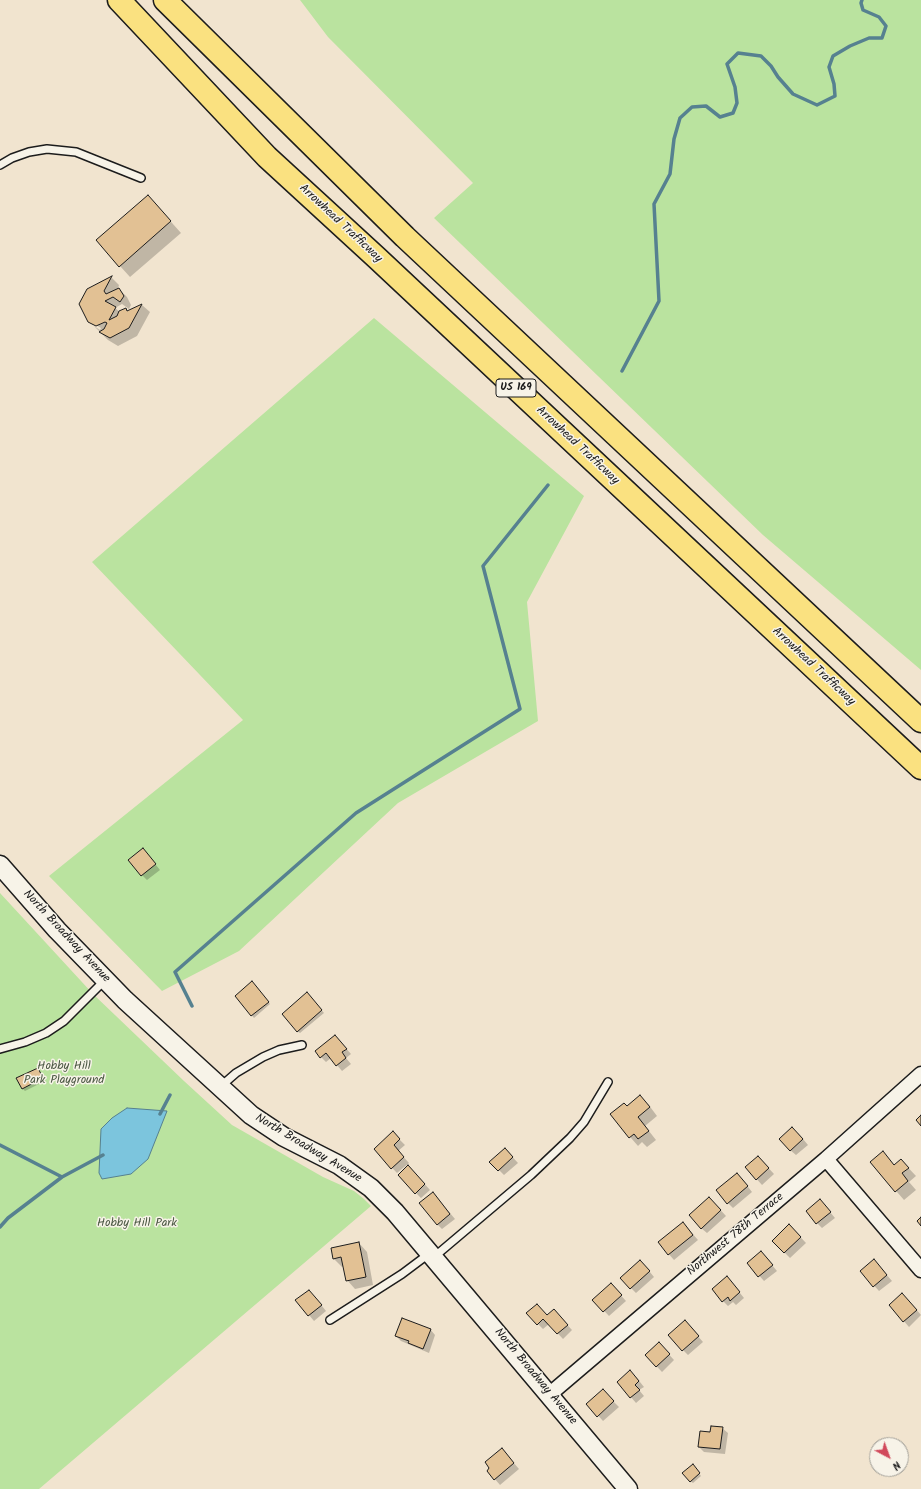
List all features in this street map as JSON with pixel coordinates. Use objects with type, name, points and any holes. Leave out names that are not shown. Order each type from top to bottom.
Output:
[{"type":"highway","name":"Arrowhead Trafficway","points":[[119,0],[267,157],[394,274],[921,768]]},
{"type":"highway","name":"US 169","points":[[165,0],[411,242],[921,721]]},
{"type":"street","name":"North Broadway Avenue","points":[[0,865],[57,930],[125,1000],[251,1115],[284,1136],[339,1165],[371,1188],[395,1212],[432,1255],[550,1394],[628,1489]]},
{"type":"street","name":"Northwest 78th Terrace","points":[[550,1394],[826,1159],[921,1074]]},
{"type":"street","points":[[826,1159],[921,1270]]},
{"type":"lane","points":[[0,165],[12,158],[47,148],[76,152],[141,178]]},
{"type":"lane","points":[[0,1049],[25,1042],[46,1033],[64,1021],[105,980]]},
{"type":"lane","points":[[220,1087],[236,1073],[263,1057],[279,1050],[302,1045]]},
{"type":"lane","points":[[330,1320],[432,1255],[531,1175],[570,1138],[584,1122],[608,1082]]},
{"type":"green space","points":[[300,0],[921,0],[921,670],[763,535],[434,218],[473,183],[328,37]]},
{"type":"green space","points":[[374,318],[584,496],[527,602],[538,721],[398,803],[239,951],[162,991],[49,876],[243,720],[92,562]]},
{"type":"green space","name":"Hobby Hill Park","points":[[0,893],[93,994],[232,1125],[323,1177],[354,1191],[371,1206],[39,1489],[0,1489]]},
{"type":"water","points":[[127,1108],[167,1111],[148,1159],[131,1174],[102,1179],[99,1173],[101,1129],[112,1118]]},
{"type":"building","points":[[148,195],[171,221],[119,267],[96,240]]},
{"type":"building","points":[[112,276],[104,291],[106,294],[119,288],[124,296],[120,302],[113,297],[105,301],[116,307],[109,320],[117,316],[119,311],[126,308],[127,311],[142,304],[129,328],[110,338],[99,332],[104,329],[107,323],[105,322],[96,326],[88,322],[79,304],[87,289]]},
{"type":"building","points":[[143,848],[156,864],[141,876],[128,860]]},
{"type":"building","points":[[252,981],[269,1002],[251,1016],[235,996]]},
{"type":"building","points":[[307,992],[322,1010],[297,1032],[282,1014]]},
{"type":"building","points":[[335,1035],[347,1049],[342,1052],[346,1058],[336,1066],[326,1053],[320,1058],[315,1051]]},
{"type":"building","points":[[38,1068],[43,1078],[22,1089],[16,1078]]},
{"type":"building","points":[[640,1095],[650,1107],[638,1117],[649,1131],[638,1139],[634,1134],[629,1138],[610,1114],[624,1103],[627,1106]]},
{"type":"building","points":[[921,1115],[921,1126],[916,1120]]},
{"type":"building","points":[[792,1127],[803,1139],[790,1151],[779,1139]]},
{"type":"building","points":[[393,1131],[400,1139],[394,1145],[404,1157],[391,1169],[374,1149]]},
{"type":"building","points":[[505,1148],[513,1157],[498,1171],[489,1162]]},
{"type":"building","points":[[883,1151],[894,1165],[901,1159],[909,1168],[902,1173],[908,1181],[895,1192],[870,1162]]},
{"type":"building","points":[[758,1156],[769,1168],[756,1180],[745,1167]]},
{"type":"building","points":[[408,1165],[425,1184],[415,1194],[398,1175]]},
{"type":"building","points":[[737,1173],[748,1186],[727,1204],[716,1190]]},
{"type":"building","points":[[433,1192],[450,1214],[437,1225],[419,1203]]},
{"type":"building","points":[[709,1197],[721,1210],[701,1229],[689,1215]]},
{"type":"building","points":[[820,1199],[831,1212],[816,1224],[806,1211]]},
{"type":"building","points":[[921,1217],[921,1226],[917,1221]]},
{"type":"building","points":[[683,1222],[693,1235],[668,1255],[658,1242]]},
{"type":"building","points":[[789,1224],[801,1237],[784,1253],[772,1241]]},
{"type":"building","points":[[359,1242],[366,1277],[346,1281],[341,1257],[333,1259],[331,1248]]},
{"type":"building","points":[[761,1251],[773,1265],[758,1277],[747,1263]]},
{"type":"building","points":[[874,1259],[887,1275],[873,1287],[860,1271]]},
{"type":"building","points":[[640,1260],[650,1271],[630,1289],[620,1278]]},
{"type":"building","points":[[727,1276],[740,1292],[730,1301],[728,1297],[722,1302],[712,1289]]},
{"type":"building","points":[[611,1283],[622,1295],[603,1312],[592,1300]]},
{"type":"building","points":[[309,1290],[322,1305],[308,1316],[295,1300]]},
{"type":"building","points":[[902,1293],[917,1310],[903,1322],[889,1305]]},
{"type":"building","points":[[537,1304],[547,1315],[554,1309],[568,1325],[557,1334],[543,1319],[537,1325],[526,1313]]},
{"type":"building","points":[[402,1318],[431,1329],[423,1349],[408,1343],[409,1341],[395,1336]]},
{"type":"building","points":[[685,1320],[699,1336],[682,1351],[668,1335]]},
{"type":"building","points":[[659,1342],[670,1354],[656,1367],[645,1355]]},
{"type":"building","points":[[630,1370],[639,1381],[635,1385],[640,1390],[630,1398],[617,1382]]},
{"type":"building","points":[[603,1389],[614,1401],[597,1417],[586,1404]]},
{"type":"building","points":[[711,1426],[723,1427],[720,1449],[698,1447],[700,1431],[710,1432]]},
{"type":"building","points":[[502,1448],[514,1463],[494,1480],[487,1471],[489,1468],[485,1462]]},
{"type":"building","points":[[693,1464],[700,1473],[690,1482],[682,1473]]},
{"type":"waterway","points":[[622,371],[659,301],[654,204],[670,174],[674,139],[680,118],[692,107],[706,106],[720,117],[733,113],[737,103],[735,87],[727,64],[738,53],[761,56],[771,66],[778,77],[793,94],[817,105],[835,96],[834,84],[829,67],[833,56],[850,46],[869,38],[882,38],[886,26],[879,17],[863,10],[861,3],[862,0]]},
{"type":"waterway","points":[[192,1006],[175,972],[356,813],[520,709],[483,566],[548,485]]},
{"type":"waterway","points":[[160,1114],[170,1095]]},
{"type":"waterway","points":[[0,1145],[62,1177],[103,1155]]},
{"type":"waterway","points":[[0,1227],[8,1218],[62,1177]]},
{"type":"park label","name":"Hobby Hill Park Playground","points":[[64,1074]]}]
